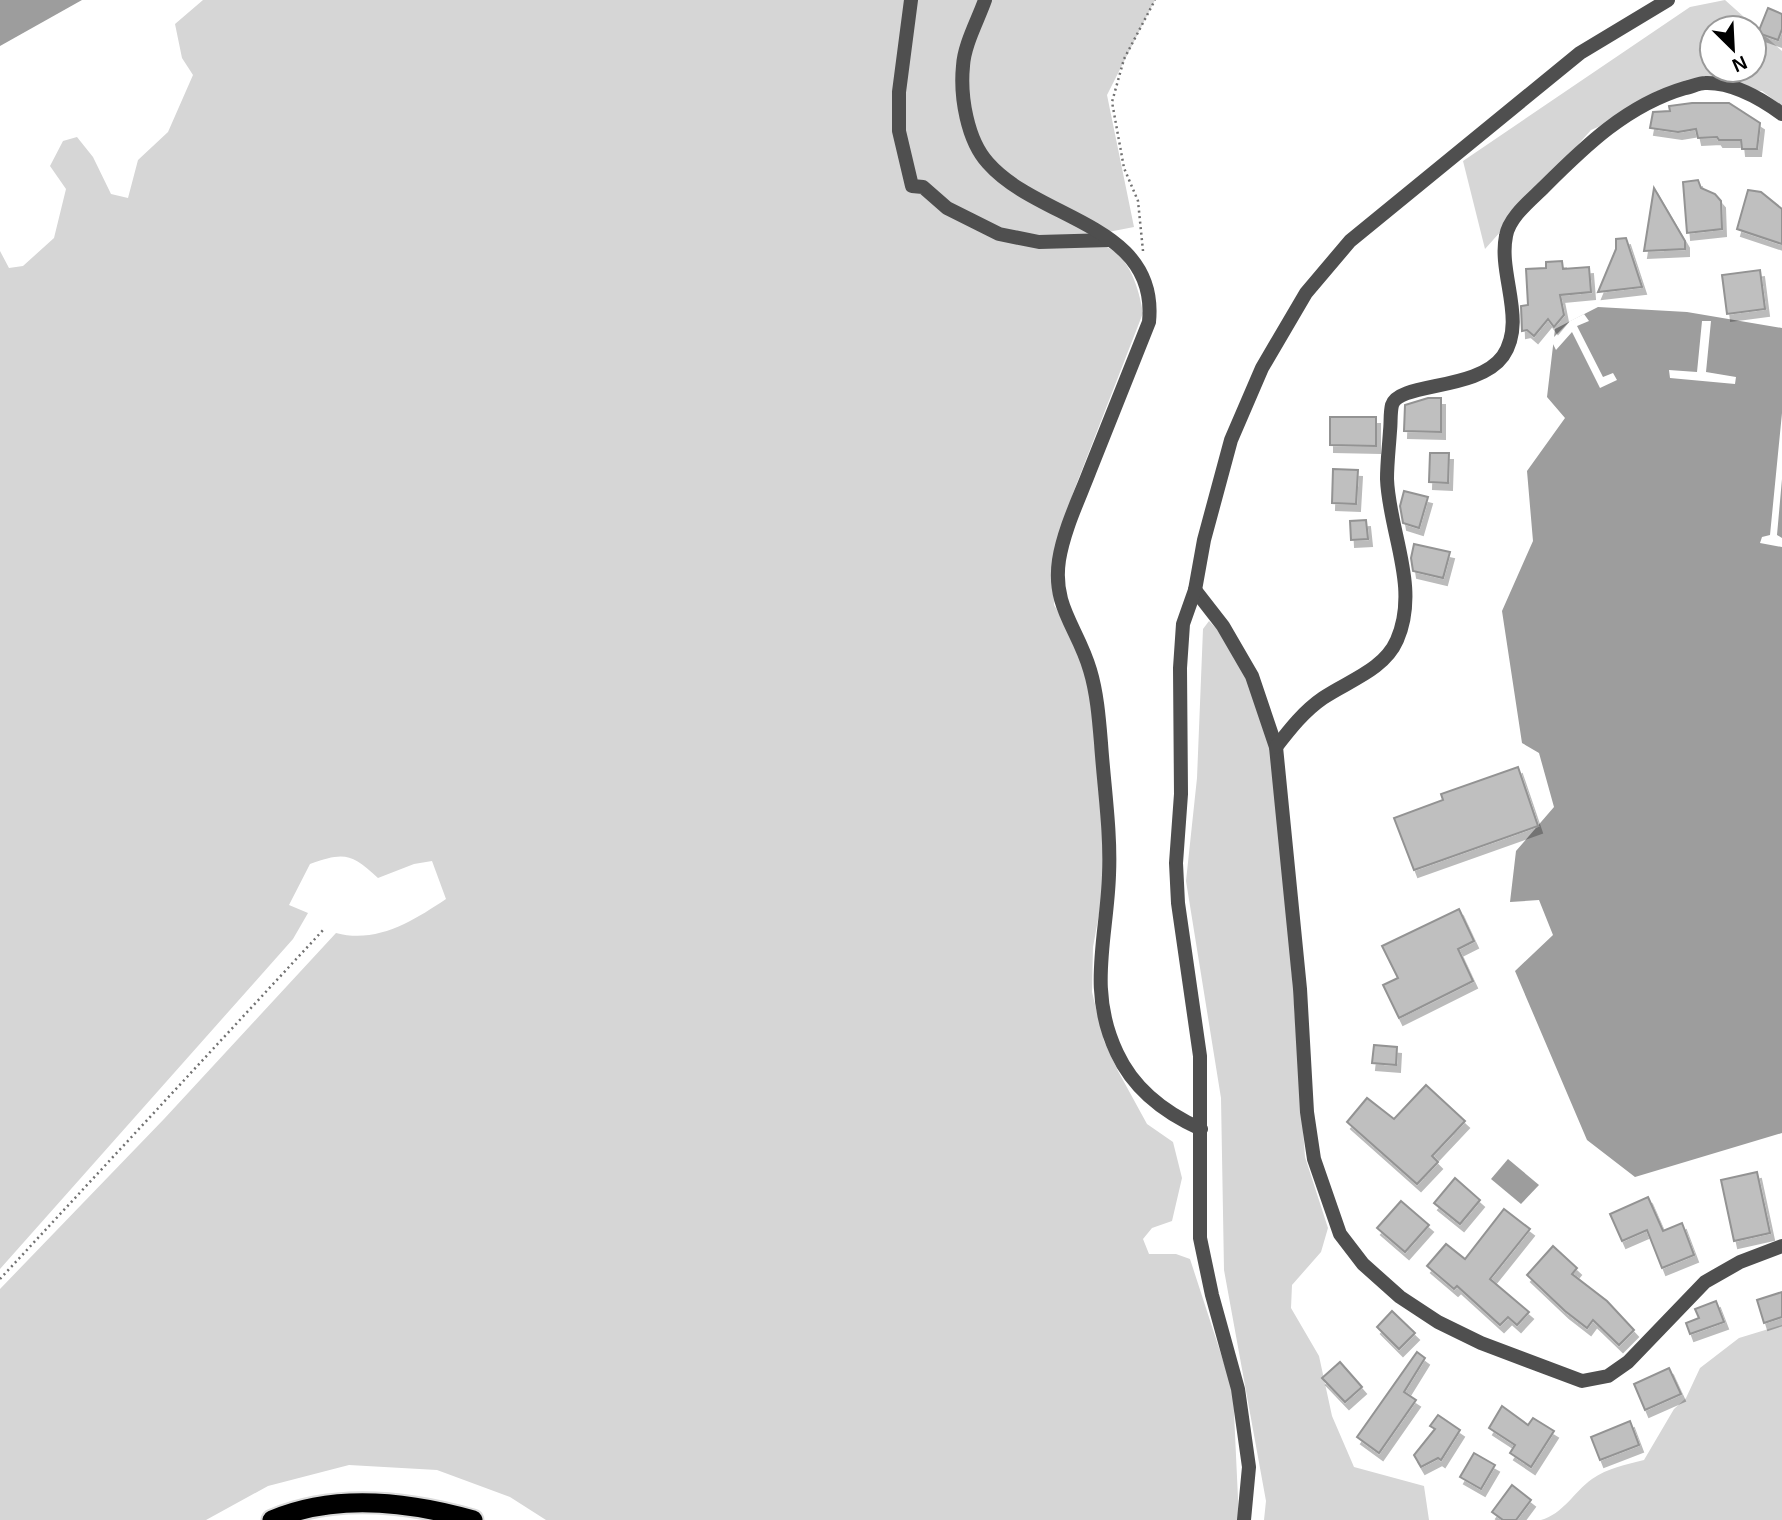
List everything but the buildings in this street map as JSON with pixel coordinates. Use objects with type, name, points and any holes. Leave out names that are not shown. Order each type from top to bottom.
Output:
[{"type":"highway","points":[[272,1520],[288,1513],[351,1503],[425,1506],[473,1520]]},
{"type":"street","points":[[911,0],[899,92],[899,131],[912,186],[923,187],[947,208],[999,234],[1039,242],[1111,240]]},
{"type":"street","points":[[985,0],[963,63],[962,92],[978,147],[987,163],[1013,184],[1111,240],[1133,258],[1145,278],[1151,303],[1149,322],[1070,521],[1059,558],[1057,583],[1060,604],[1091,671],[1099,715],[1110,876],[1100,956],[1100,983],[1106,1021],[1117,1053],[1141,1089],[1170,1115],[1201,1129]]},
{"type":"street","points":[[1244,1520],[1249,1467],[1238,1389],[1212,1295],[1200,1238],[1200,1056],[1176,863],[1181,794],[1180,668],[1183,624],[1195,590],[1204,540],[1231,440],[1262,368],[1306,293],[1350,241],[1411,188],[1580,53],[1668,0]]},
{"type":"street","points":[[1276,747],[1298,719],[1324,697],[1356,680],[1382,660],[1397,641],[1405,604],[1404,573],[1387,480],[1392,403],[1401,393],[1464,380],[1485,372],[1503,356],[1509,340],[1512,313],[1504,256],[1506,234],[1516,217],[1595,136],[1661,95],[1705,83],[1754,94],[1782,114]]},
{"type":"street","points":[[1195,590],[1223,626],[1252,676],[1276,747],[1300,989],[1307,1112],[1314,1159],[1340,1234],[1363,1264],[1400,1297],[1438,1321],[1481,1343],[1582,1381],[1608,1376],[1628,1362],[1705,1282],[1740,1262],[1782,1246]]},
{"type":"path","points":[[1145,278],[1138,201],[1124,169],[1112,102],[1124,60],[1155,0]]},
{"type":"path","points":[[0,1279],[325,928]]},
{"type":"shaded area","points":[[0,0],[82,0],[0,46]]},
{"type":"shaded area","points":[[203,0],[1155,0],[1107,95],[1134,227],[1062,241],[1101,245],[1119,255],[1131,273],[1143,313],[1073,493],[1053,567],[1054,605],[1077,643],[1089,678],[1106,876],[1093,947],[1092,992],[1104,1041],[1118,1071],[1147,1124],[1173,1142],[1182,1178],[1172,1221],[1152,1228],[1143,1239],[1149,1254],[1176,1254],[1190,1259],[1233,1391],[1239,1520],[546,1520],[510,1497],[437,1470],[349,1465],[268,1486],[206,1520],[0,1520],[0,1289],[164,1119],[336,933],[351,936],[380,933],[408,922],[446,899],[432,861],[414,864],[378,878],[354,859],[347,857],[310,864],[289,905],[308,913],[293,939],[0,1269],[0,251],[9,268],[23,266],[54,238],[66,189],[50,166],[63,141],[77,137],[93,157],[111,194],[128,198],[138,160],[168,132],[193,75],[182,58],[175,24]]},
{"type":"shaded area","points":[[1725,0],[1741,14],[1698,14],[1698,84],[1768,84],[1768,38],[1782,51],[1782,106],[1762,91],[1689,87],[1591,130],[1485,249],[1463,161],[1690,7]]},
{"type":"shaded area","points":[[1598,307],[1687,312],[1782,328],[1782,1133],[1635,1177],[1587,1140],[1515,971],[1553,935],[1539,900],[1510,902],[1516,851],[1554,807],[1539,753],[1522,743],[1502,611],[1533,541],[1527,471],[1565,418],[1547,397],[1555,329]]},
{"type":"shaded area","points":[[1209,621],[1229,642],[1255,687],[1268,735],[1280,809],[1305,1157],[1328,1228],[1321,1252],[1292,1285],[1291,1308],[1319,1356],[1332,1416],[1354,1467],[1424,1486],[1429,1520],[1264,1520],[1266,1501],[1224,1270],[1221,1098],[1186,881],[1197,778],[1203,629]]},
{"type":"shaded area","points":[[1508,1159],[1539,1185],[1521,1204],[1491,1179]]},
{"type":"shaded area","points":[[1782,1325],[1782,1520],[1541,1520],[1556,1513],[1598,1475],[1644,1460],[1674,1409],[1686,1398],[1700,1368],[1739,1338]]},
{"type":"pier","points":[[1584,314],[1589,321],[1577,326],[1603,377],[1613,373],[1617,380],[1600,388],[1572,332],[1556,350],[1551,340],[1570,321]]},
{"type":"pier","points":[[1702,321],[1711,321],[1706,372],[1736,377],[1735,384],[1670,378],[1669,370],[1697,372]]},
{"type":"pier","points":[[1782,413],[1782,479],[1777,535],[1782,538],[1782,547],[1760,543],[1762,537],[1770,535]]}]
